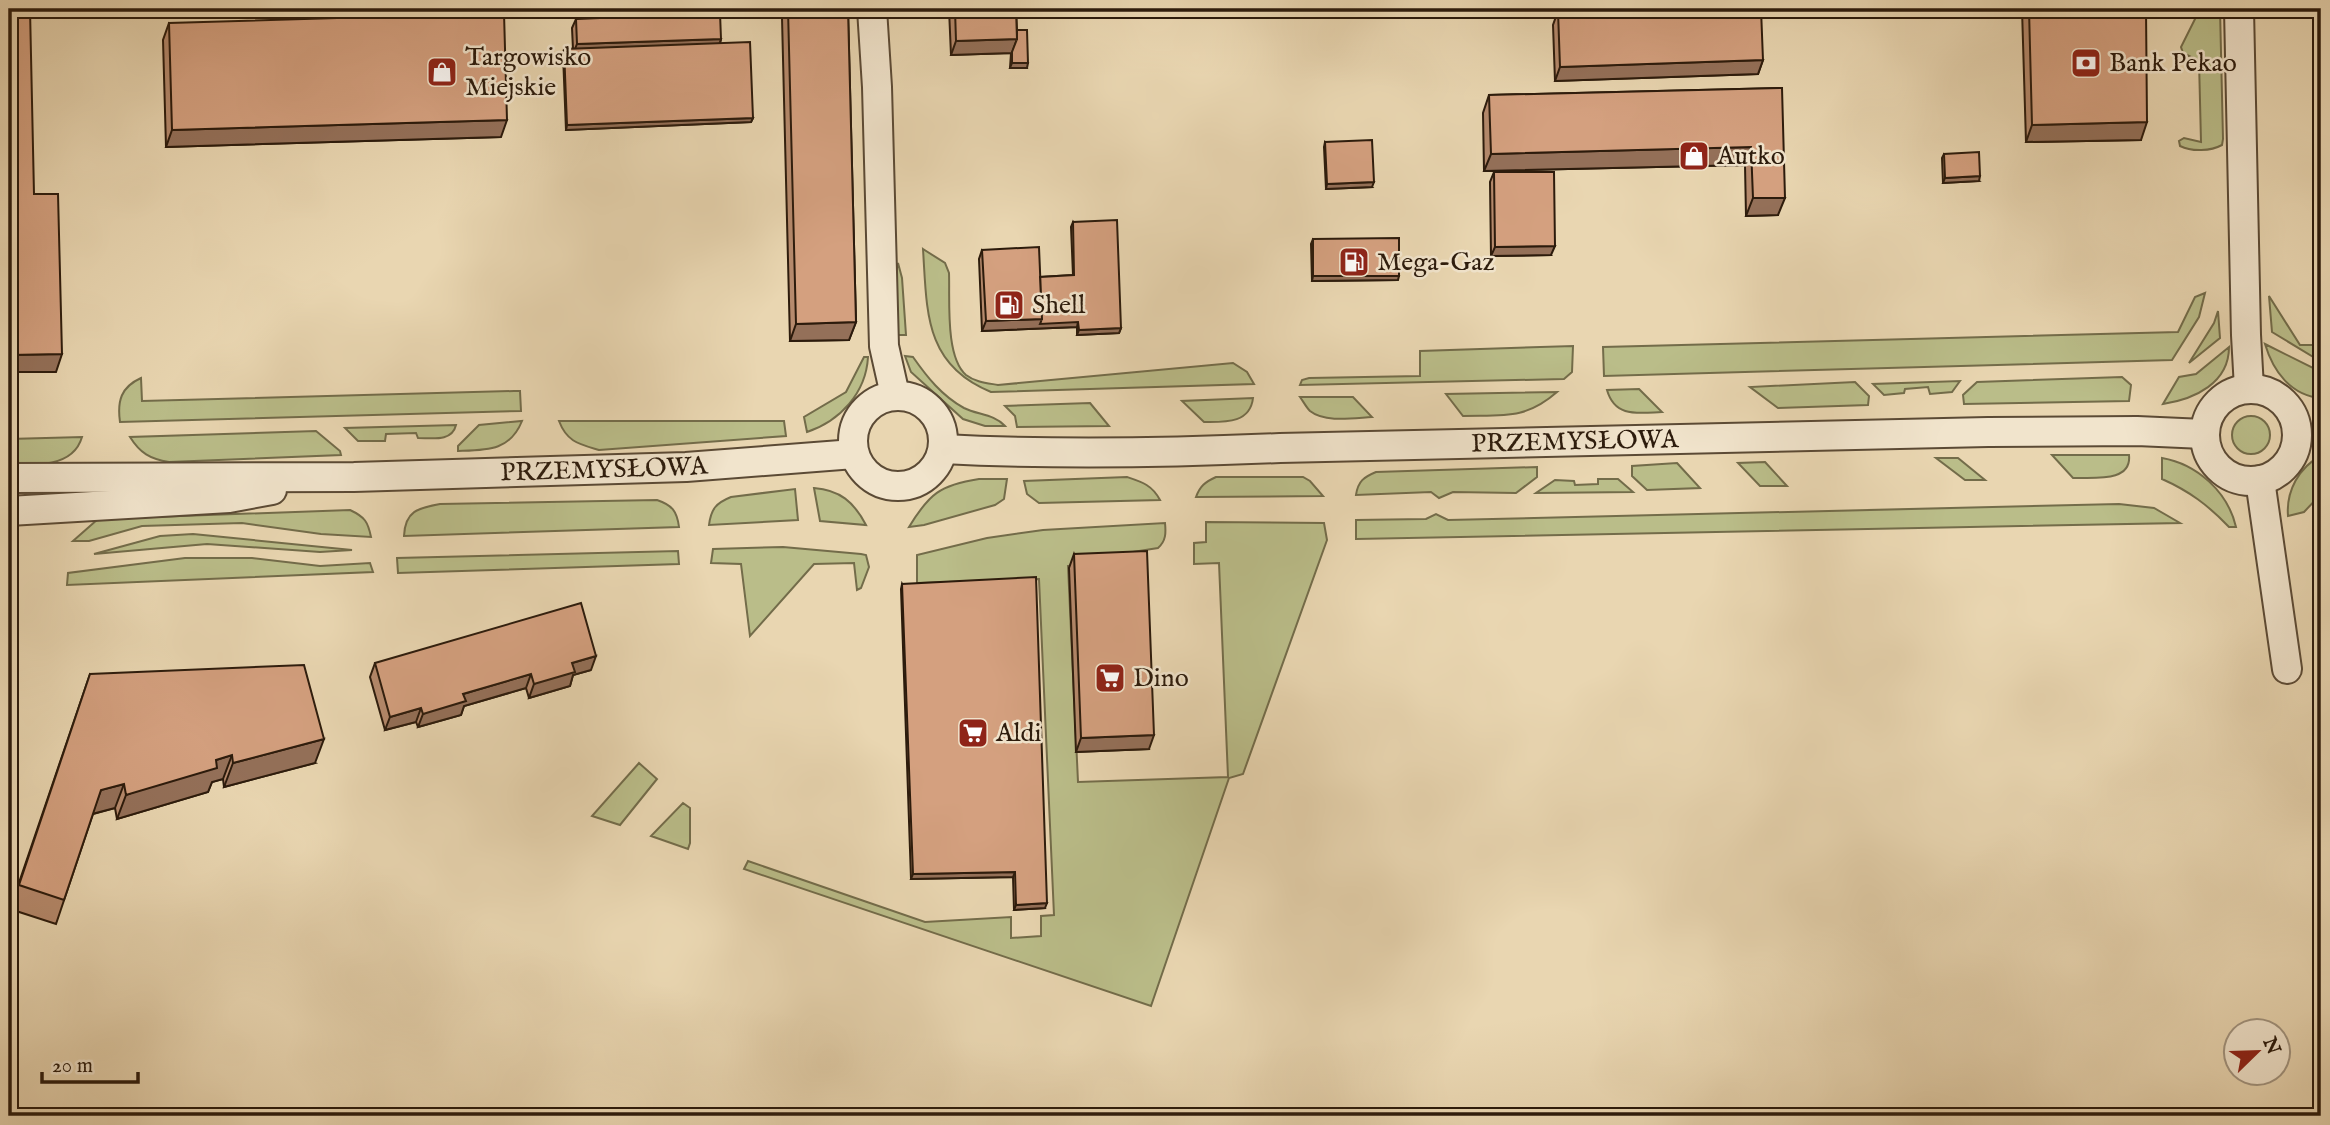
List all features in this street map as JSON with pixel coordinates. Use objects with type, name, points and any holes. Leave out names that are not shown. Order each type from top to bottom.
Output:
[{"type":"street","points":[[872,9],[877,87],[884,346],[895,395]]},
{"type":"street","points":[[2239,9],[2249,388]]},
{"type":"street","points":[[2249,388],[2266,391],[2280,399],[2290,411],[2309,425],[2296,444],[2289,461],[2276,473],[2260,480],[2243,481],[2228,475],[2215,465],[2207,450],[2204,434],[2208,417],[2218,402],[2232,392],[2249,388]]},
{"type":"street","points":[[895,395],[915,398],[932,410],[942,428],[943,449],[935,468],[920,481],[900,487],[880,484],[864,472],[854,454],[852,433],[860,414],[876,400],[895,395]]},
{"type":"street","name":"PRZEMYSŁOWA","points":[[943,449],[1177,453],[1334,446],[1989,432],[2137,431],[2204,434]]},
{"type":"street","name":"PRZEMYSŁOWA","points":[[9,478],[354,477],[686,467],[854,454]]},
{"type":"street","name":"PRZEMYSŁOWA","points":[[9,510],[229,498],[354,477]]},
{"type":"street","points":[[2260,480],[2287,669]]},
{"type":"green space","points":[[2200,9],[2220,9],[2223,139],[2222,145],[2201,150],[2180,146],[2179,141],[2184,138],[2201,142],[2199,61],[2183,53],[2181,47]]},
{"type":"green space","points":[[923,249],[945,263],[949,273],[952,342],[959,367],[973,379],[998,385],[1233,363],[1247,372],[1254,384],[991,392],[969,381],[953,367],[941,351],[933,334],[929,314]]},
{"type":"green space","points":[[898,263],[902,278],[906,335],[898,335],[895,277]]},
{"type":"green space","points":[[2205,293],[2199,317],[2172,360],[1604,376],[1603,347],[2178,332],[2195,297]]},
{"type":"green space","points":[[2269,296],[2300,345],[2321,345],[2321,358],[2315,358],[2272,332]]},
{"type":"green space","points":[[2218,311],[2220,338],[2189,363],[2214,323]]},
{"type":"green space","points":[[2265,344],[2317,370],[2321,369],[2321,398],[2301,393],[2292,387],[2278,372]]},
{"type":"green space","points":[[1573,346],[1572,372],[1564,379],[1300,385],[1302,380],[1309,378],[1420,376],[1420,351]]},
{"type":"green space","points":[[2229,347],[2227,360],[2217,380],[2187,398],[2163,404],[2179,377],[2196,374]]},
{"type":"green space","points":[[905,356],[913,357],[936,386],[956,403],[996,419],[1005,426],[985,426],[963,419],[911,372]]},
{"type":"green space","points":[[864,357],[868,357],[866,370],[857,394],[830,421],[807,432],[804,417],[846,392]]},
{"type":"green space","points":[[2122,377],[2131,385],[2129,401],[1964,404],[1963,395],[1977,382]]},
{"type":"green space","points":[[141,378],[142,401],[520,391],[521,411],[120,422],[122,396],[129,386]]},
{"type":"green space","points":[[1960,381],[1952,392],[1930,394],[1928,387],[1905,389],[1904,393],[1884,395],[1873,384]]},
{"type":"green space","points":[[1855,382],[1869,396],[1868,405],[1778,408],[1750,387]]},
{"type":"green space","points":[[1639,389],[1662,412],[1636,413],[1622,410],[1611,399],[1607,390]]},
{"type":"green space","points":[[1557,392],[1524,412],[1490,416],[1463,416],[1446,394]]},
{"type":"green space","points":[[1300,397],[1353,397],[1372,417],[1323,417],[1310,411]]},
{"type":"green space","points":[[1253,398],[1247,413],[1235,420],[1220,422],[1204,422],[1182,401]]},
{"type":"green space","points":[[1090,403],[1109,426],[1017,427],[1015,416],[1005,406]]},
{"type":"green space","points":[[2251,416],[2264,422],[2270,435],[2264,448],[2251,454],[2238,448],[2232,435],[2238,422]]},
{"type":"green space","points":[[522,421],[511,438],[496,447],[458,451],[458,446],[479,425]]},
{"type":"green space","points":[[559,421],[784,421],[786,436],[599,450],[570,438]]},
{"type":"green space","points":[[456,425],[446,437],[418,438],[416,433],[386,434],[385,441],[358,441],[345,428]]},
{"type":"green space","points":[[316,431],[340,451],[341,455],[169,462],[146,454],[130,437]]},
{"type":"green space","points":[[82,437],[77,447],[62,459],[41,464],[9,463],[9,439]]},
{"type":"green space","points":[[2052,455],[2129,455],[2128,464],[2118,474],[2100,478],[2073,478]]},
{"type":"green space","points":[[2321,456],[2321,494],[2304,512],[2288,516],[2289,498],[2295,481],[2306,466]]},
{"type":"green space","points":[[1936,458],[1958,458],[1985,480],[1965,480]]},
{"type":"green space","points":[[2162,458],[2187,466],[2209,482],[2226,502],[2236,527],[2229,527],[2198,499],[2162,479]]},
{"type":"green space","points":[[1765,462],[1787,486],[1760,486],[1738,463]]},
{"type":"green space","points":[[1677,463],[1700,488],[1647,490],[1632,476],[1632,466]]},
{"type":"green space","points":[[1537,467],[1537,477],[1516,493],[1453,492],[1439,498],[1431,492],[1356,495],[1362,480],[1376,472]]},
{"type":"green space","points":[[1127,477],[1150,487],[1160,500],[1039,503],[1027,494],[1024,481]]},
{"type":"green space","points":[[1216,477],[1303,477],[1323,496],[1196,497],[1203,485]]},
{"type":"green space","points":[[979,479],[1007,479],[1004,499],[995,505],[909,527],[923,506],[937,493],[954,484]]},
{"type":"green space","points":[[1598,479],[1618,479],[1633,492],[1536,493],[1555,480],[1574,481],[1575,485],[1598,484]]},
{"type":"green space","points":[[814,488],[831,491],[845,499],[866,525],[820,521]]},
{"type":"green space","points":[[795,489],[798,520],[709,525],[715,507],[731,497]]},
{"type":"green space","points":[[657,500],[673,509],[679,527],[404,536],[407,521],[414,512],[440,504]]},
{"type":"green space","points":[[2119,504],[2154,508],[2180,523],[1356,539],[1356,520],[1426,519],[1436,514],[1448,520]]},
{"type":"green space","points":[[350,510],[365,520],[371,537],[321,534],[242,523],[142,526],[89,541],[73,541],[98,519]]},
{"type":"green space","points":[[1206,522],[1324,523],[1327,540],[1243,774],[1229,778],[1151,1006],[744,869],[748,861],[925,922],[1011,917],[1011,938],[1041,936],[1041,916],[1054,915],[1039,579],[917,583],[917,555],[987,538],[1043,530],[1165,523],[1163,543],[1158,548],[1132,552],[1131,564],[1068,566],[1078,782],[1228,777],[1219,563],[1194,564],[1194,543],[1206,542]]},
{"type":"green space","points":[[193,534],[352,550],[320,552],[207,544],[94,554],[160,536]]},
{"type":"green space","points":[[783,547],[866,555],[869,567],[861,588],[857,590],[854,563],[814,564],[750,636],[741,564],[711,563],[713,549]]},
{"type":"green space","points":[[678,551],[679,564],[398,573],[397,558]]},
{"type":"green space","points":[[185,558],[252,558],[320,566],[370,563],[373,572],[67,585],[68,573]]},
{"type":"green space","points":[[639,763],[657,779],[620,825],[592,816]]},
{"type":"green space","points":[[683,803],[690,808],[688,849],[651,836]]},
{"type":"building","points":[[9,9],[30,9],[34,194],[58,194],[62,354],[9,355]]},
{"type":"building","points":[[110,9],[121,9],[121,12],[110,12]]},
{"type":"building","points":[[788,9],[848,9],[856,322],[796,324]]},
{"type":"building","points":[[955,9],[1016,9],[1017,39],[956,41]]},
{"type":"building","points":[[1761,9],[1763,60],[1560,67],[1558,11]]},
{"type":"building","points":[[2029,9],[2146,9],[2147,122],[2032,125]]},
{"type":"building","points":[[504,13],[507,120],[172,130],[169,23]]},
{"type":"building","points":[[720,13],[721,39],[577,44],[576,19]]},
{"type":"building","points":[[1017,30],[1027,30],[1028,63],[1012,63]]},
{"type":"building","points":[[750,42],[753,118],[567,125],[564,49]]},
{"type":"building","points":[[1782,88],[1785,198],[1753,198],[1751,147],[1491,154],[1489,95]]},
{"type":"building","points":[[1372,140],[1374,182],[1327,184],[1325,142]]},
{"type":"building","points":[[1979,152],[1980,176],[1945,178],[1944,154]]},
{"type":"building","points":[[1494,172],[1554,172],[1555,246],[1495,247]]},
{"type":"building","points":[[1117,220],[1121,328],[1079,330],[1078,322],[1040,324],[1040,277],[1074,275],[1073,222]]},
{"type":"building","name":"Mega-Gaz","points":[[1399,238],[1399,276],[1313,276],[1313,239]]},
{"type":"building","name":"Shell","points":[[1039,247],[1042,319],[986,321],[982,250]]},
{"type":"building","name":"Dino","points":[[1147,551],[1154,735],[1081,738],[1074,554]]},
{"type":"building","name":"Aldi","points":[[1036,577],[1047,903],[1016,905],[1015,872],[913,874],[902,584]]},
{"type":"building","points":[[581,603],[596,656],[572,663],[575,672],[534,684],[531,674],[463,694],[466,701],[423,714],[421,708],[390,717],[375,663]]},
{"type":"building","points":[[304,665],[324,739],[233,763],[232,755],[216,760],[217,768],[126,795],[124,784],[101,790],[64,900],[19,885],[90,674]]},
{"type":"place","name":"Bank Pekao","points":[[2086,63]]},
{"type":"place","name":"Targowisko Miejskie","points":[[442,72]]},
{"type":"place","name":"Autko","points":[[1694,156]]},
{"type":"place","name":"Mega-Gaz","points":[[1354,262]]},
{"type":"place","name":"Shell","points":[[1009,305]]},
{"type":"place","name":"Dino","points":[[1110,678]]},
{"type":"place","name":"Aldi","points":[[973,733]]}]
